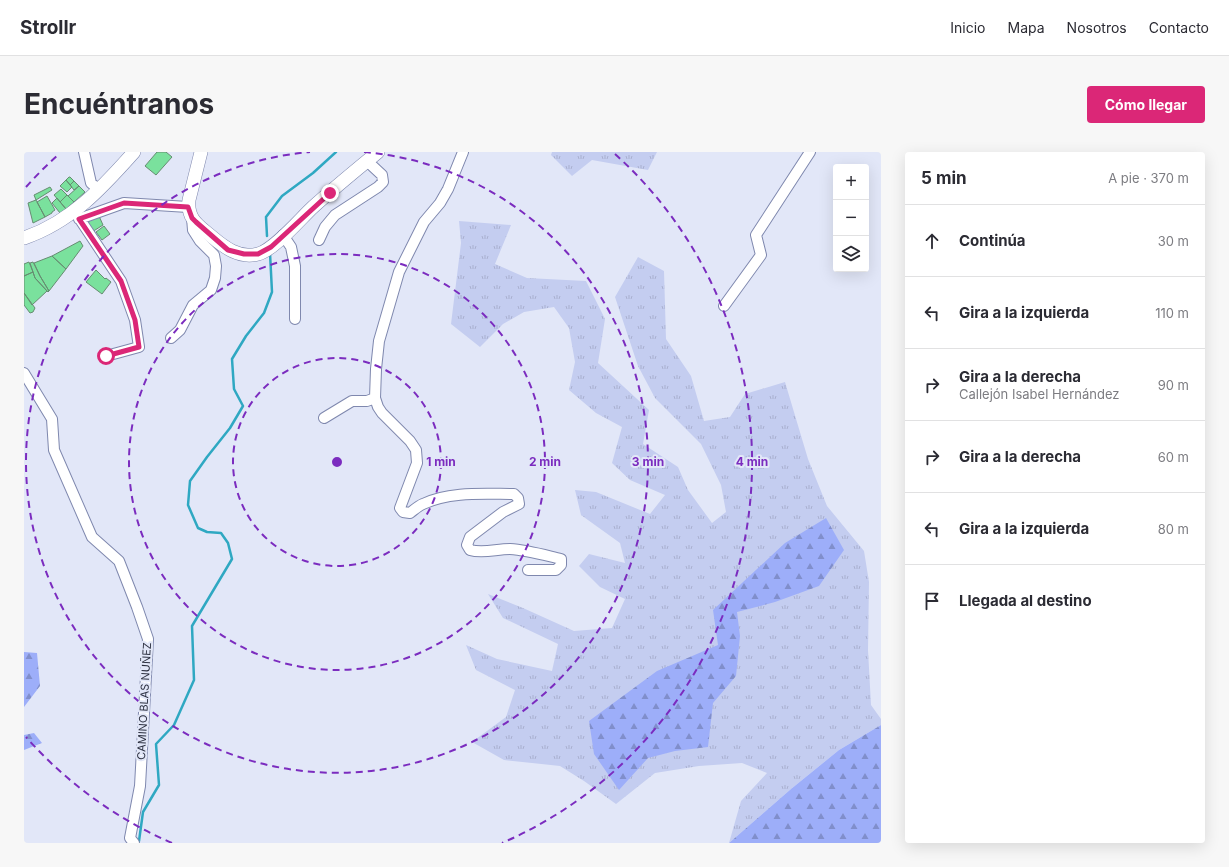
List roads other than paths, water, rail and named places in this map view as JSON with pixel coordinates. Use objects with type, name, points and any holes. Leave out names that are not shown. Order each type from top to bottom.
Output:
[{"type":"main road","points":[[24,238],[77,215],[134,152]]},
{"type":"main road","points":[[201,152],[190,213],[222,246],[238,253],[251,255],[258,254],[271,247],[312,208],[378,152]]},
{"type":"street","points":[[84,152],[91,183],[99,190]]},
{"type":"street","points":[[463,152],[448,189],[440,203],[424,222],[399,272],[379,341],[375,398],[382,413],[410,441],[416,450],[416,463],[400,508],[403,512],[410,513],[422,504],[437,498],[469,494],[514,494],[518,498],[519,504],[503,512],[470,537],[467,545],[470,550],[477,552],[509,549],[526,550],[561,559],[561,565],[556,570],[528,570]]},
{"type":"street","points":[[724,306],[761,255],[756,235],[810,152]]},
{"type":"street","points":[[319,240],[325,226],[335,215],[378,187],[383,182],[382,175],[367,161]]},
{"type":"street","points":[[106,356],[139,347],[135,320],[121,281],[77,215],[124,203],[190,213],[193,230],[214,255],[216,266],[215,278],[211,290],[193,305],[180,330],[171,338]]},
{"type":"street","points":[[283,235],[291,247],[295,266],[295,319]]},
{"type":"street","name":"CAMINO BLAS NUÑEZ","points":[[24,373],[52,419],[54,450],[92,537],[119,561],[148,639],[140,786],[130,838],[134,843]]},
{"type":"street","points":[[324,418],[352,401],[367,401],[375,398]]},
{"type":"waterway","points":[[267,236],[266,217],[282,196],[313,173],[336,152]]},
{"type":"waterway","points":[[139,841],[143,812],[159,785],[156,744],[174,725],[194,680],[192,626],[232,559],[228,543],[221,533],[207,532],[198,528],[188,505],[190,481],[230,428],[243,406],[234,389],[232,359],[246,336],[264,313],[272,292],[270,253]]}]
